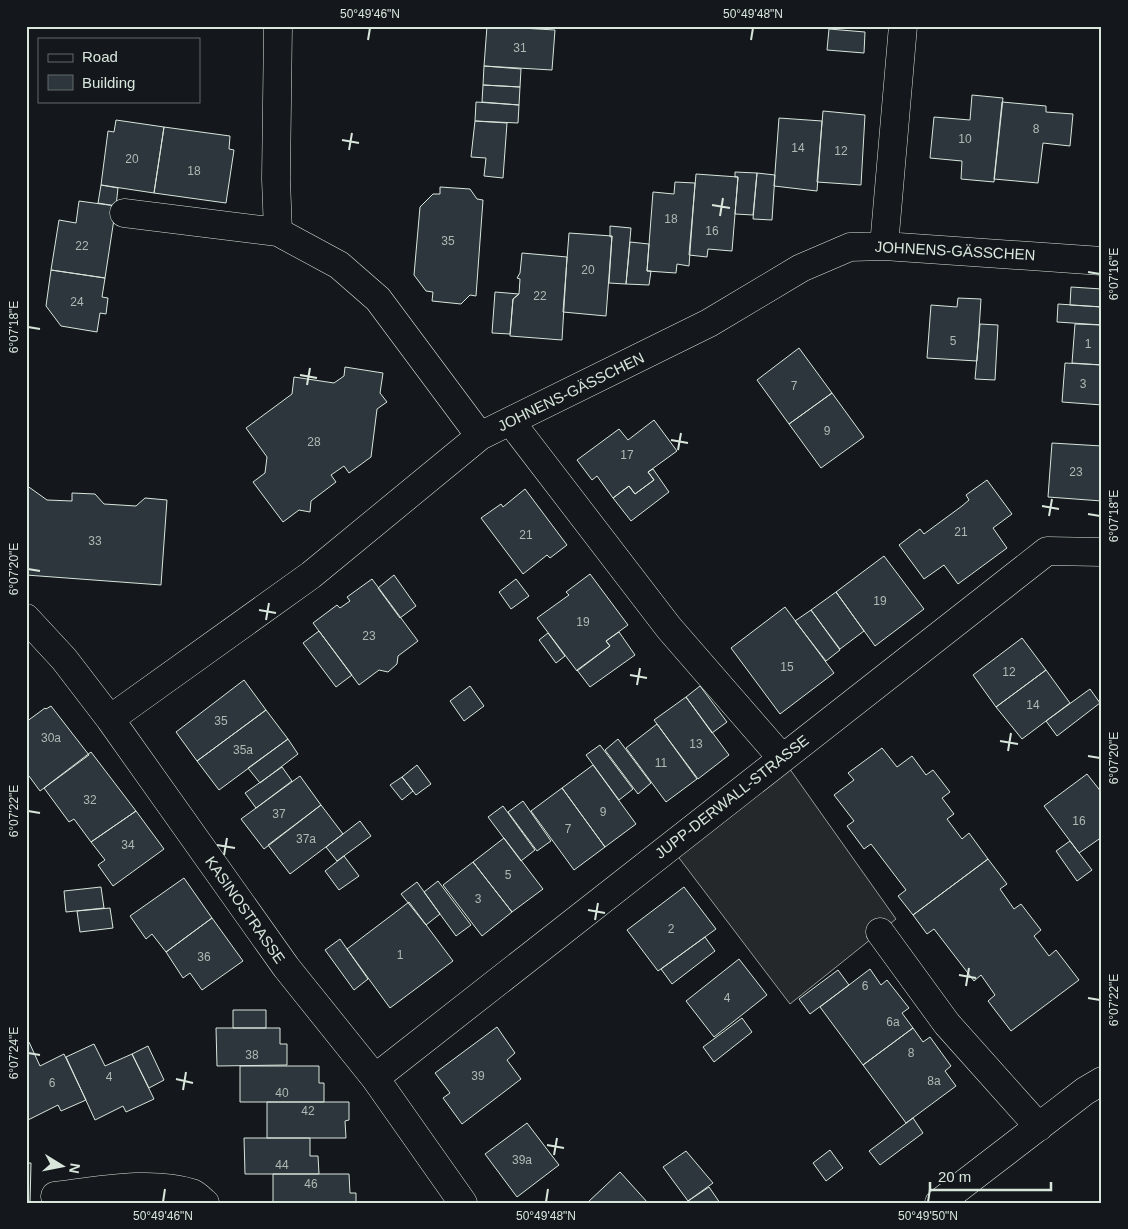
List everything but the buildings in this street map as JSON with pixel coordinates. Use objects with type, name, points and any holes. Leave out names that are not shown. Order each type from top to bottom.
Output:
[{"type":"street","points":[[278,26],[276,179],[278,232]]},
{"type":"street","points":[[884,246],[903,26]]},
{"type":"street","points":[[124,213],[278,232],[339,266],[378,298],[480,436]]},
{"type":"street","name":"JOHNENS-GÄSSCHEN","points":[[110,719],[311,575],[480,436],[709,323],[801,268],[850,247],[884,246],[1102,261]]},
{"type":"street","points":[[511,422],[670,628],[782,758]]},
{"type":"street","name":"JUPP-DERWALL-STRASSE","points":[[375,1078],[1046,551],[1102,552]]},
{"type":"street","name":"KASINOSTRASSE","points":[[26,618],[64,658],[110,719],[286,967],[375,1078],[464,1203]]},
{"type":"street","points":[[880,932],[947,1024],[1039,1126]]},
{"type":"street","points":[[939,1203],[1039,1126],[1102,1081]]},
{"type":"street","points":[[55,1196],[120,1188],[165,1188],[194,1194],[205,1203]]},
{"type":"shaded area","points":[[782,758],[896,919],[790,1004],[670,846]]}]
